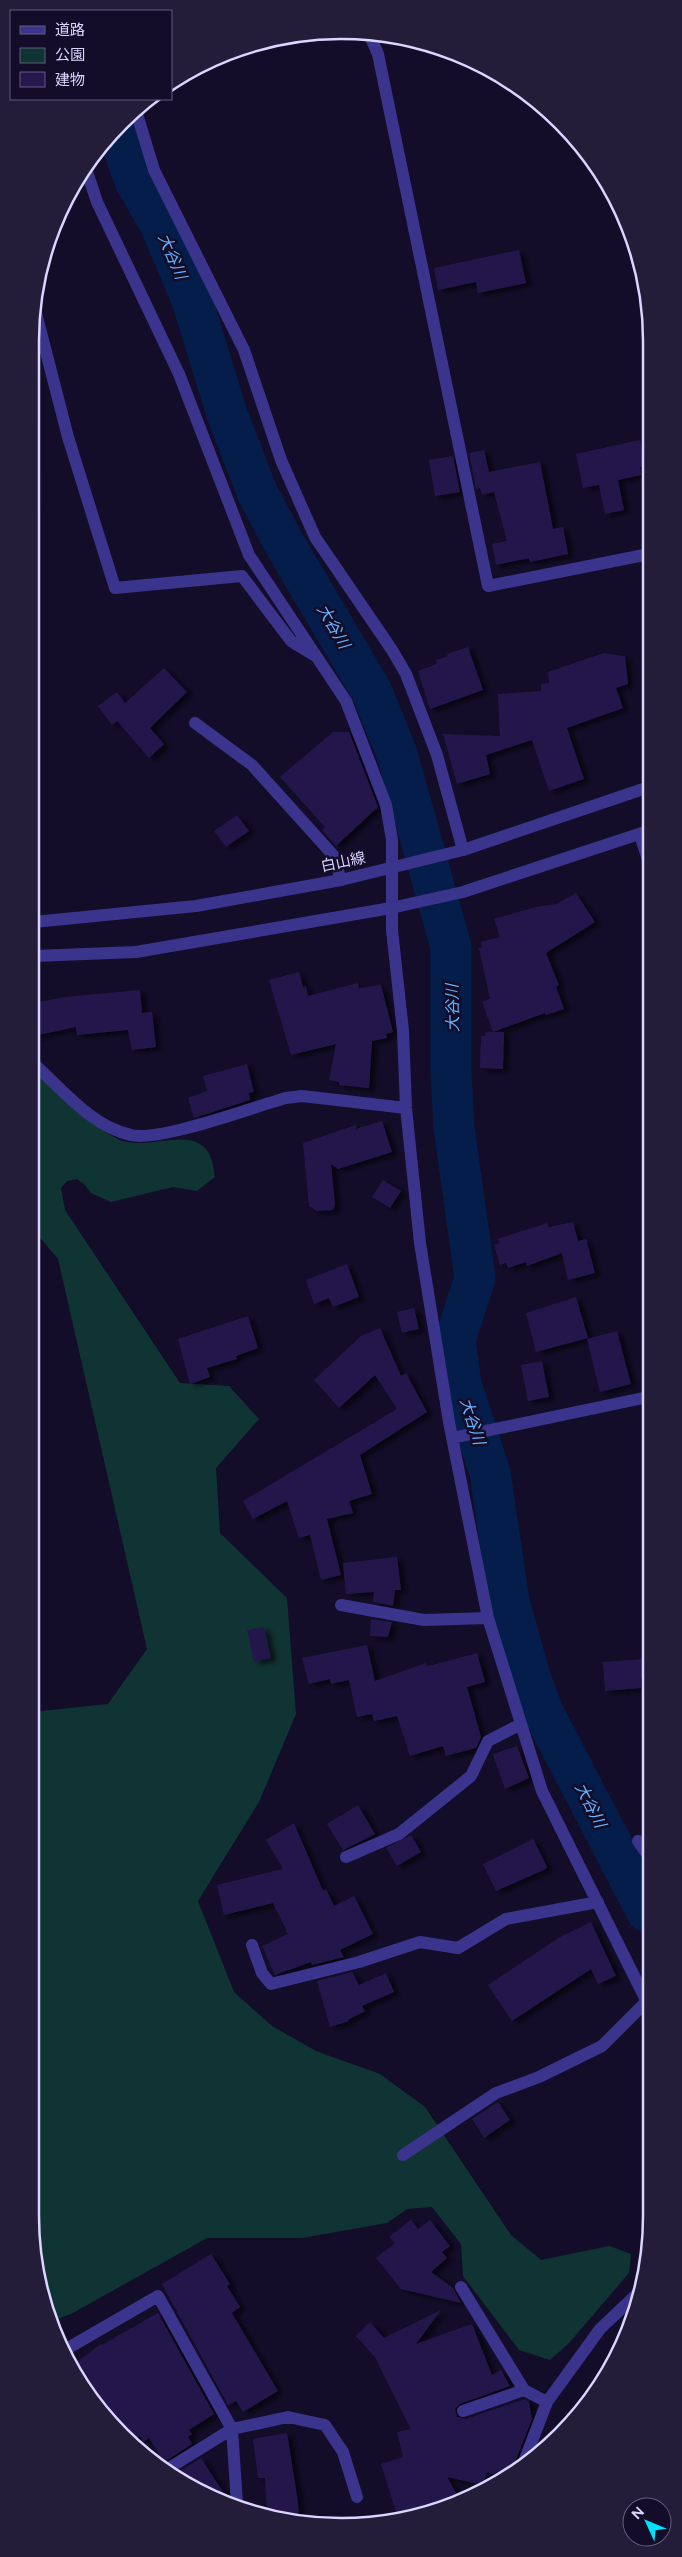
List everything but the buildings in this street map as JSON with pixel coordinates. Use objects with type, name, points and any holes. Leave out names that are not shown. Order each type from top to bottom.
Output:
[{"type":"street","points":[[372,40],[378,54],[488,586],[643,555]]},
{"type":"street","points":[[137,118],[154,170],[244,350],[281,460],[315,537],[392,650],[406,674],[437,755],[458,852]]},
{"type":"street","points":[[88,176],[96,202],[180,374],[249,555],[346,701],[386,805],[397,867],[406,1108],[420,1243],[457,1437],[488,1618],[519,1725],[542,1792],[643,1996]]},
{"type":"street","points":[[39,325],[68,437],[115,588],[242,576],[291,641],[318,658]]},
{"type":"street","points":[[195,723],[252,765],[333,855],[341,880]]},
{"type":"street","name":"白山線","points":[[39,922],[196,906],[341,880],[458,852],[643,789]]},
{"type":"street","points":[[39,956],[136,952],[397,907],[456,892],[643,833]]},
{"type":"street","points":[[39,1069],[89,1114],[105,1125],[132,1136],[164,1134],[294,1097],[406,1108]]},
{"type":"street","points":[[457,1437],[643,1398]]},
{"type":"street","points":[[342,1605],[424,1620],[488,1618]]},
{"type":"street","points":[[346,1857],[398,1834],[471,1776],[488,1741],[519,1725]]},
{"type":"street","points":[[638,1841],[643,1848]]},
{"type":"street","points":[[252,1945],[262,1973],[271,1984],[359,1962],[420,1942],[458,1948],[506,1919],[598,1902]]},
{"type":"street","points":[[403,2155],[496,2093],[539,2077],[602,2046],[643,2005]]},
{"type":"street","points":[[461,2287],[524,2390],[547,2402]]},
{"type":"street","points":[[69,2347],[158,2296],[232,2429],[236,2499]]},
{"type":"street","points":[[527,2454],[547,2402],[600,2328],[631,2299]]},
{"type":"street","points":[[463,2411],[524,2390]]},
{"type":"street","points":[[172,2466],[232,2429],[288,2417],[325,2425],[343,2452],[357,2497]]},
{"type":"green space","points":[[39,1077],[96,1126],[118,1139],[139,1143],[182,1139],[200,1144],[207,1150],[213,1163],[215,1177],[197,1191],[173,1187],[111,1202],[91,1193],[77,1179],[67,1181],[61,1188],[65,1210],[180,1383],[229,1386],[259,1419],[216,1468],[220,1533],[287,1598],[296,1714],[259,1802],[198,1901],[234,1992],[272,2026],[316,2051],[380,2074],[425,2107],[511,2235],[541,2260],[609,2246],[631,2254],[629,2273],[569,2343],[550,2360],[519,2350],[463,2276],[461,2244],[432,2207],[407,2209],[387,2223],[302,2238],[207,2238],[71,2314],[57,2319],[49,2294],[39,2236],[39,1711],[108,1704],[147,1649],[58,1259],[39,1236]]},
{"type":"waterway","name":"大谷川","points":[[119,136],[135,181],[160,224],[192,300],[227,414],[257,492],[284,543],[372,692],[397,754],[451,947],[451,1073],[454,1127],[475,1278],[455,1340],[461,1384],[490,1473],[509,1601],[530,1677],[543,1712],[643,1904]]}]
